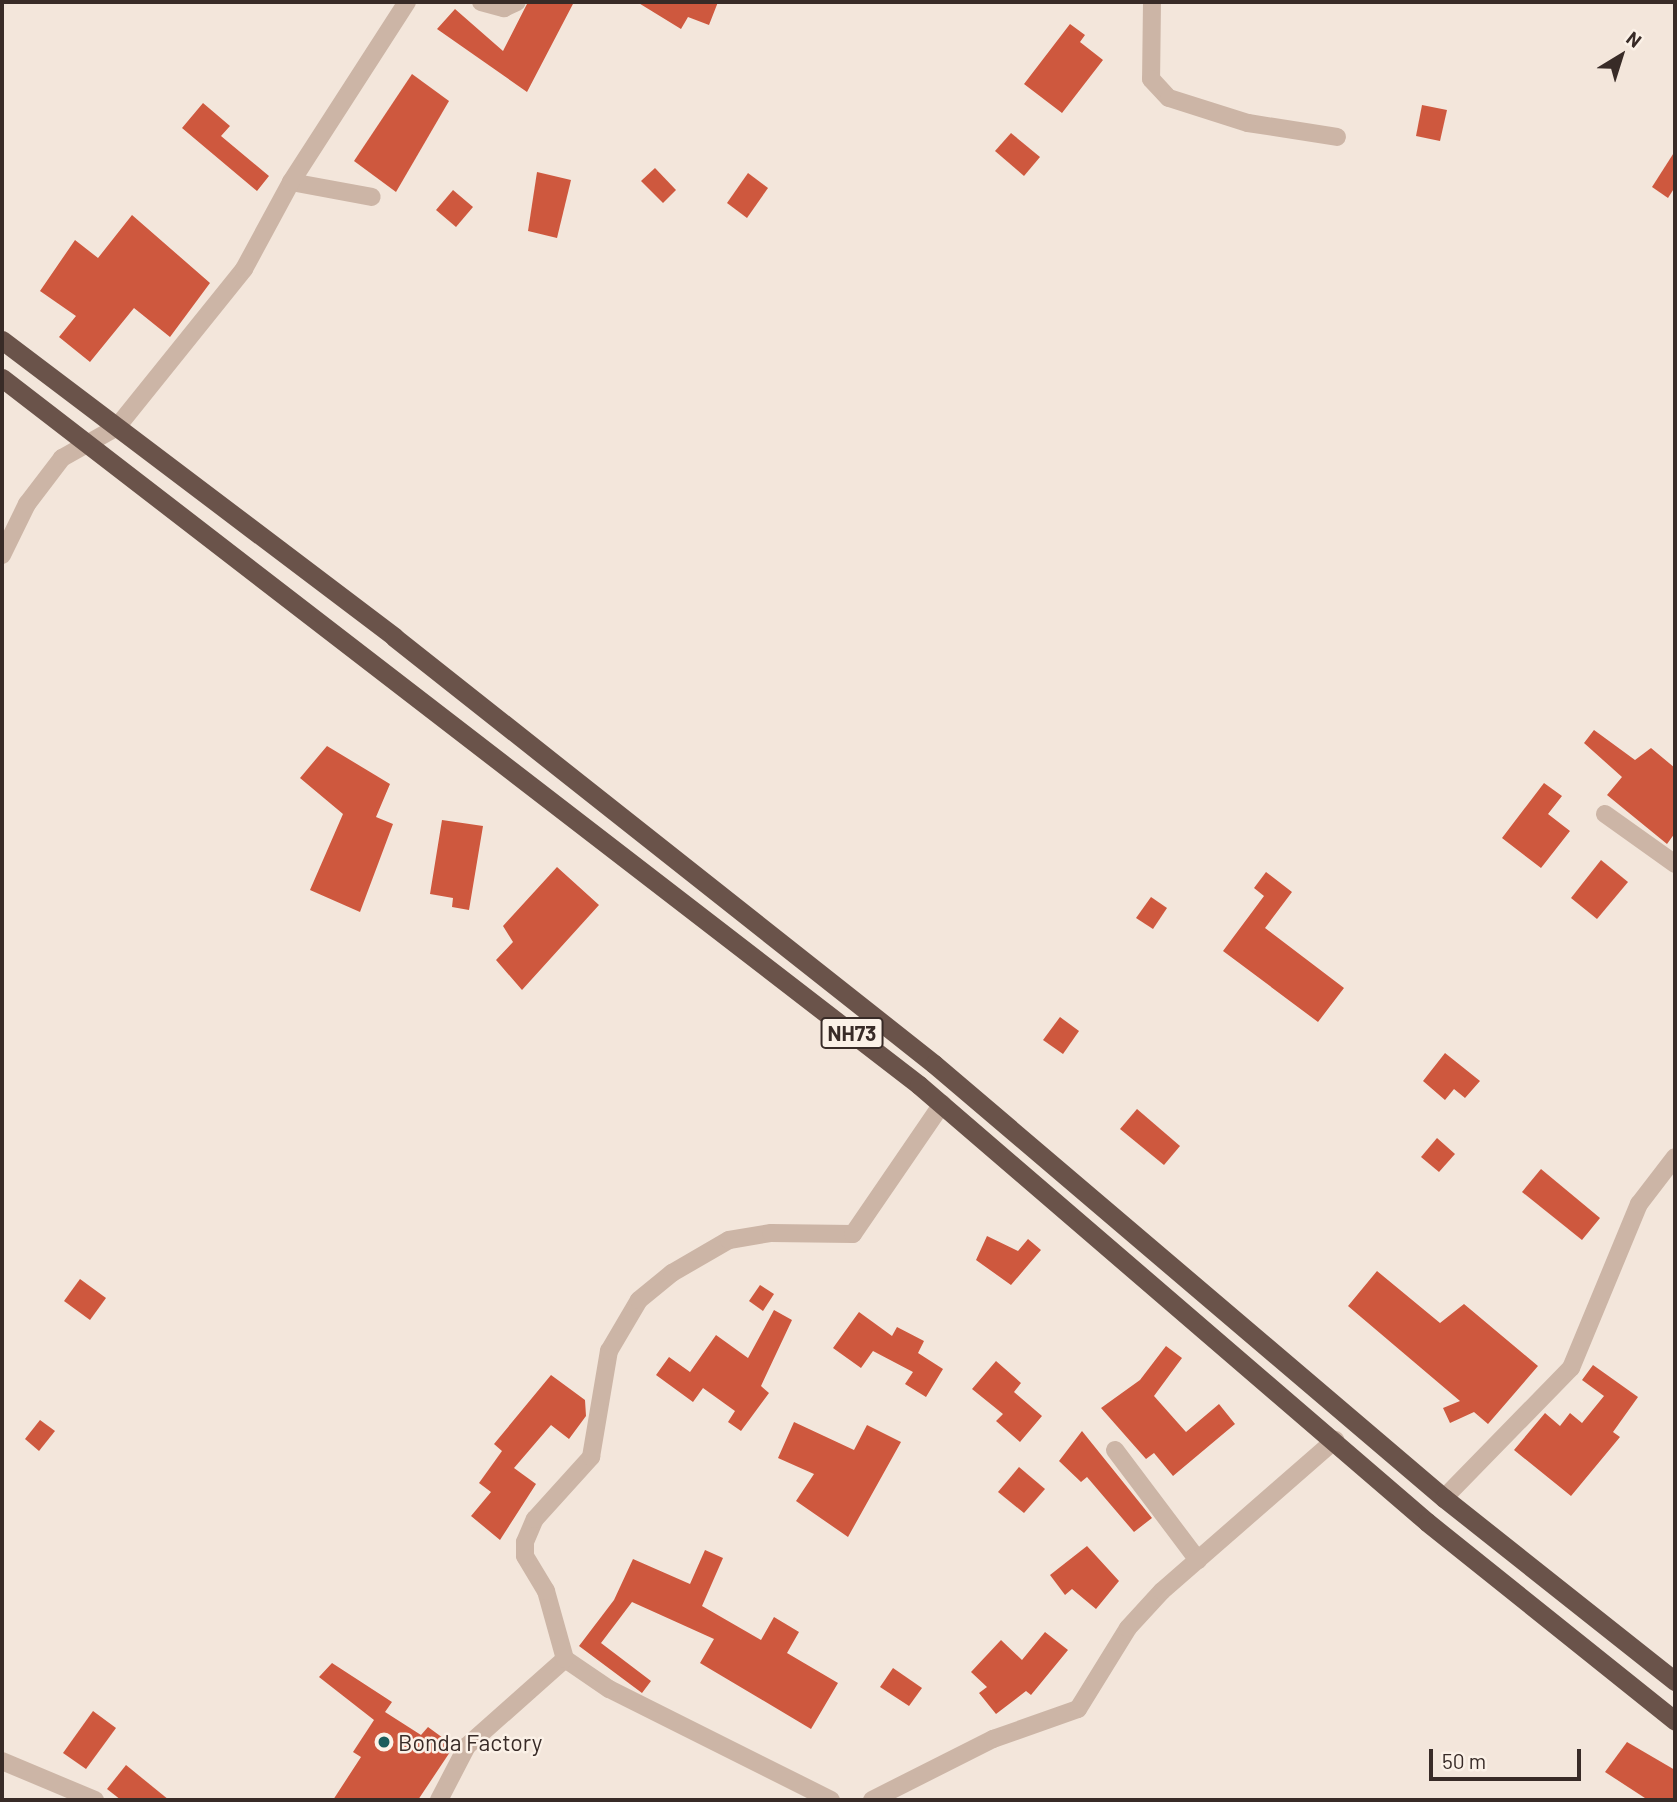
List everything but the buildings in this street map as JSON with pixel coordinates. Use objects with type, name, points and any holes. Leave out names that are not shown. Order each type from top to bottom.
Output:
[{"type":"highway","name":"NH73","points":[[2,340],[934,1064],[1444,1498],[1675,1681]]},
{"type":"highway","name":"NH73","points":[[2,378],[942,1104],[1335,1440],[1675,1721]]},
{"type":"street","points":[[2,555],[27,504],[62,458],[117,427],[244,269],[291,182],[407,2]]},
{"type":"street","points":[[481,2],[504,8],[517,2]]},
{"type":"street","points":[[1152,2],[1151,79],[1169,98],[1248,123],[1337,137]]},
{"type":"street","points":[[291,182],[372,197]]},
{"type":"street","points":[[1605,814],[1675,864]]},
{"type":"street","points":[[831,1800],[608,1689],[565,1659],[546,1591],[525,1556],[525,1542],[535,1520],[591,1457],[609,1351],[620,1325],[672,1273],[729,1240],[771,1233],[853,1234],[942,1104]]},
{"type":"street","points":[[1444,1498],[1571,1368],[1639,1204],[1675,1157]]},
{"type":"street","points":[[872,1800],[993,1738],[1078,1709],[1128,1628],[1198,1560],[1335,1440]]},
{"type":"street","points":[[1115,1450],[1198,1560]]},
{"type":"street","points":[[439,1800],[467,1746],[565,1659]]},
{"type":"street","points":[[2,1761],[95,1800]]},
{"type":"place","name":"Bonda Factory","points":[[384,1742]]}]
